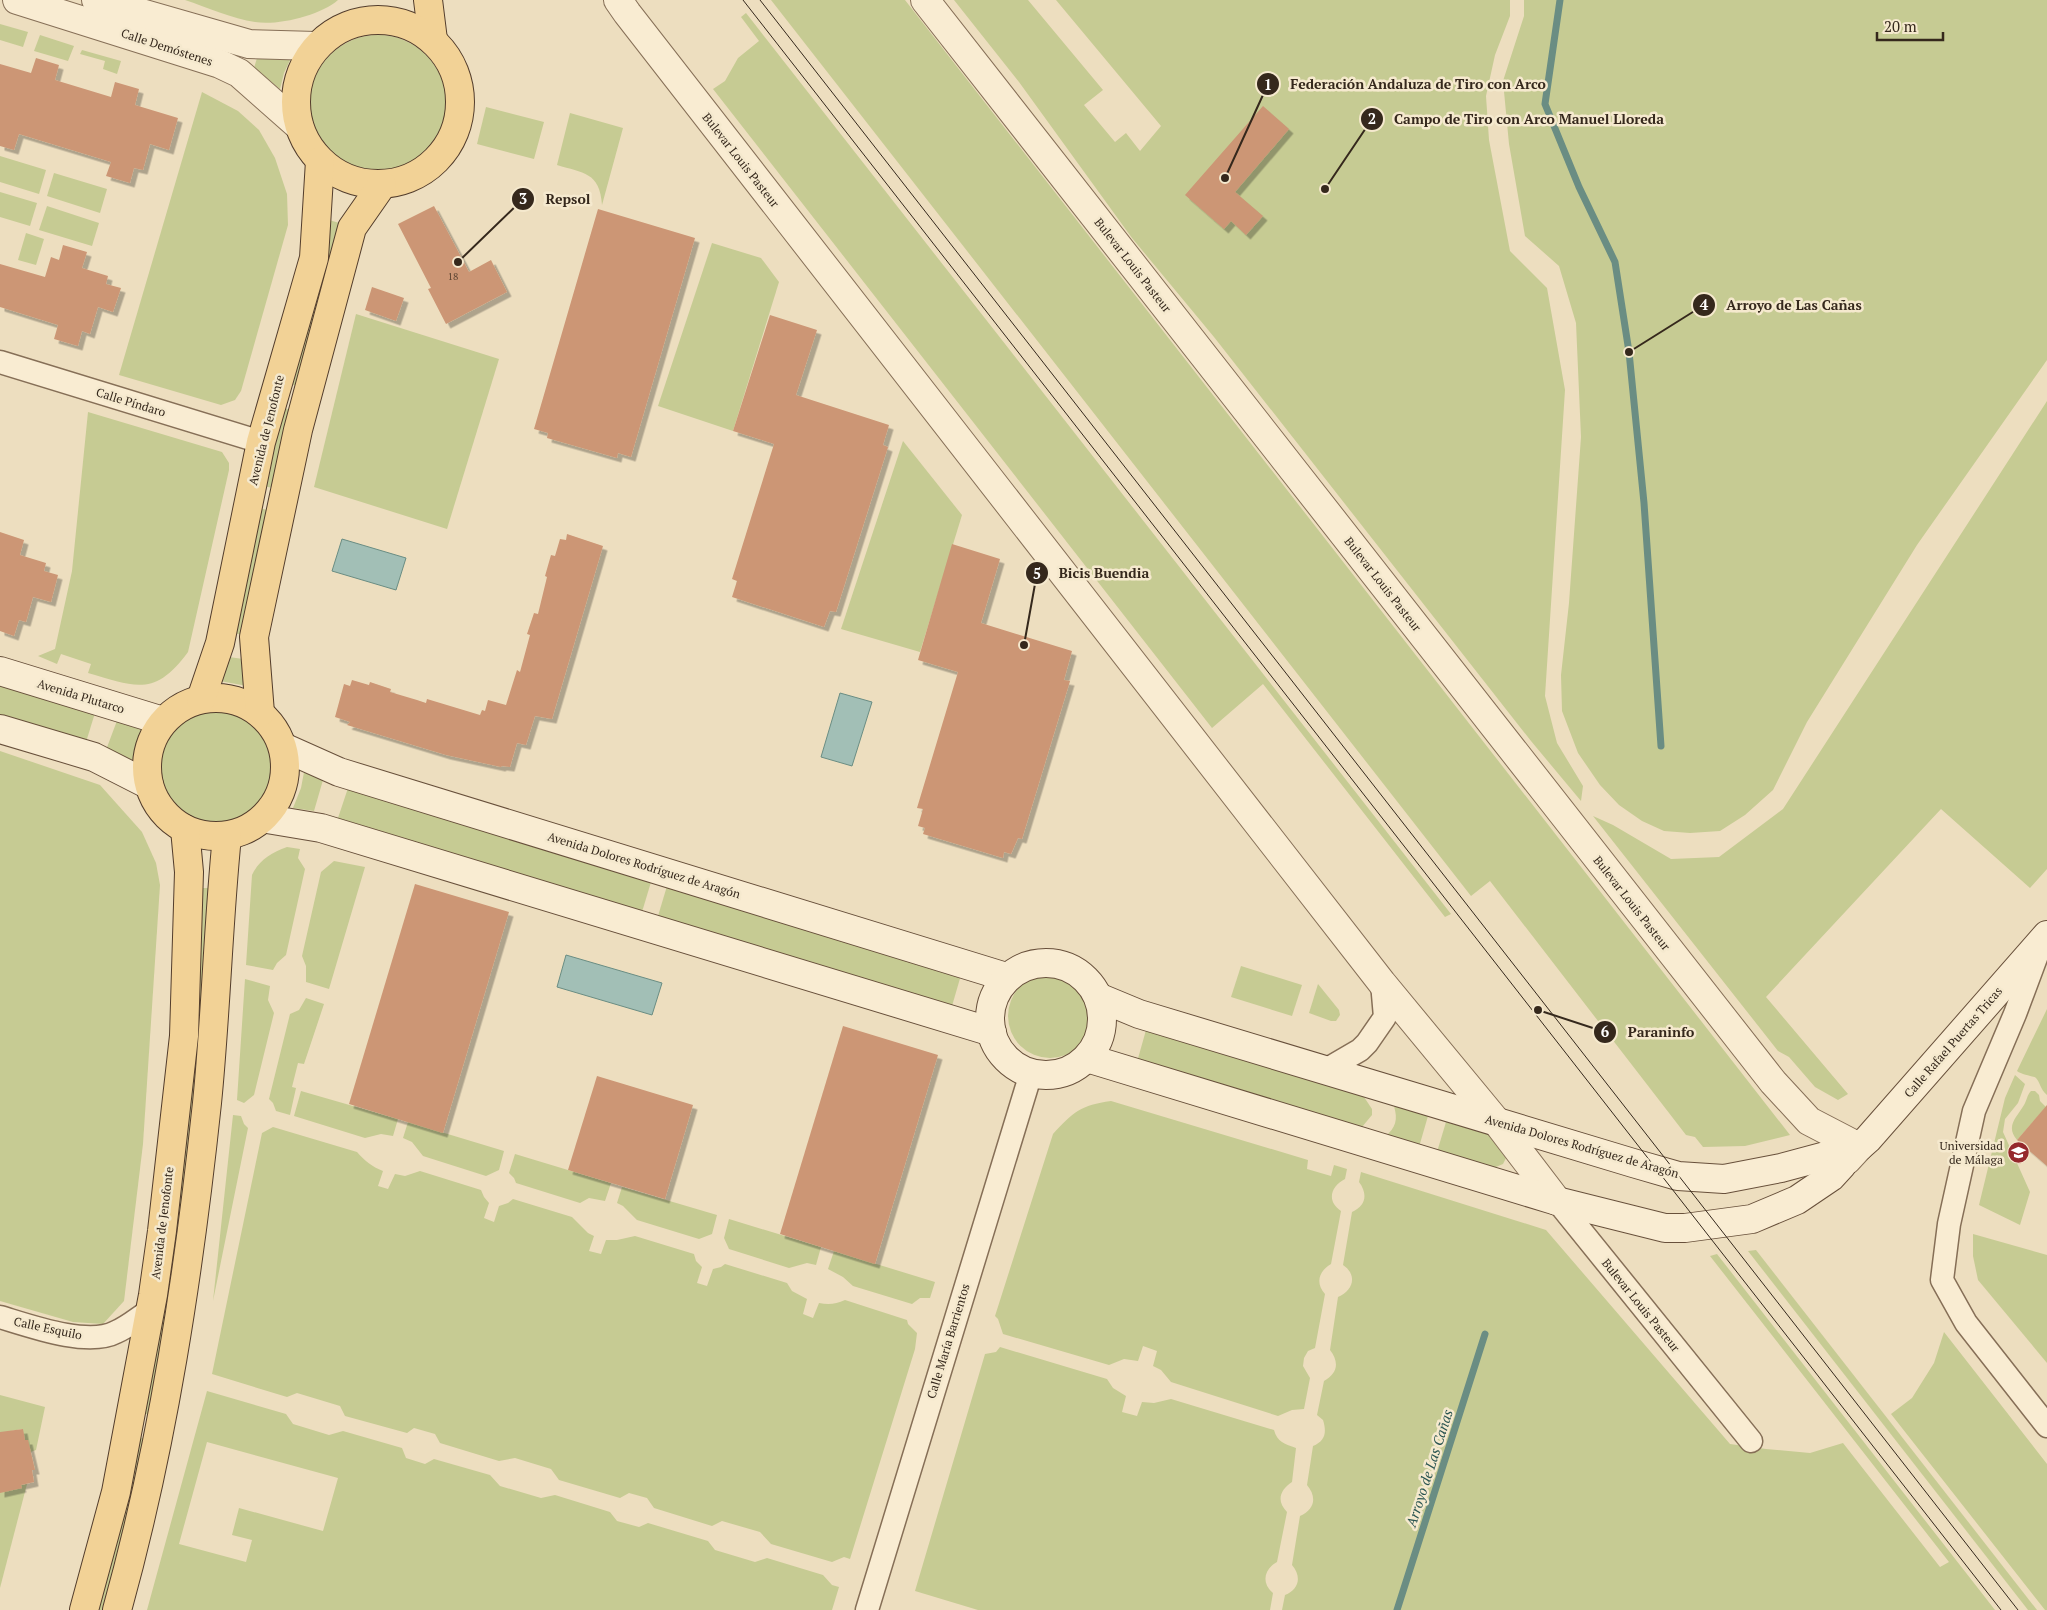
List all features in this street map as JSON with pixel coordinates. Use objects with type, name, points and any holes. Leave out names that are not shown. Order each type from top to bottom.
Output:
[{"type":"main road","name":"Calle Demóstenes","points":[[18,0],[220,64],[239,73],[299,126]]},
{"type":"main road","name":"Calle Demóstenes","points":[[96,0],[249,44],[316,46]]},
{"type":"main road","points":[[428,0],[433,40]]},
{"type":"main road","name":"Bulevar Louis Pasteur","points":[[618,0],[1382,983],[1496,1121],[1557,1201]]},
{"type":"main road","name":"Bulevar Louis Pasteur","points":[[925,0],[1773,1082],[1809,1121],[1850,1156]]},
{"type":"main road","points":[[366,10],[398,21],[433,40],[453,66],[461,98],[456,130],[440,158],[414,177],[382,185],[349,179],[320,161],[299,126],[295,97],[301,70],[316,46],[335,30],[366,10]]},
{"type":"main road","name":"Avenida de Jenofonte","points":[[201,698],[220,643],[261,442],[314,258],[320,161]]},
{"type":"main road","points":[[260,714],[254,638],[298,430],[352,228],[382,185]]},
{"type":"main road","name":"Avenida Plutarco","points":[[0,671],[163,721]]},
{"type":"main road","points":[[218,697],[232,699],[260,714],[269,722],[283,747],[286,771],[280,796],[267,819],[249,831],[227,836],[206,836],[185,830],[162,812],[148,785],[146,769],[150,744],[163,721],[177,709],[201,698],[218,697]]},
{"type":"main road","points":[[0,729],[94,757],[148,785]]},
{"type":"main road","name":"Avenida Dolores Rodríguez de Aragón","points":[[283,747],[339,772],[1006,977]]},
{"type":"main road","points":[[267,819],[322,828],[992,1032]]},
{"type":"main road","name":"Avenida de Jenofonte","points":[[84,1610],[116,1492],[162,1231],[184,1036],[189,872],[185,830]]},
{"type":"main road","points":[[117,1610],[160,1430],[182,1301],[207,1102],[227,836]]},
{"type":"main road","name":"Calle Rafael Puertas Tricas","points":[[1850,1156],[1868,1139],[2045,938]]},
{"type":"main road","points":[[1042,963],[1065,966],[1084,977],[1098,997],[1102,1017],[1098,1042],[1087,1058],[1069,1070],[1048,1075],[1031,1073],[1008,1060],[999,1050],[990,1023],[993,1000],[1006,977],[1022,968],[1042,963]]},
{"type":"main road","name":"Avenida Dolores Rodríguez de Aragón","points":[[1098,997],[1139,1014],[1324,1071],[1633,1163],[1687,1176],[1724,1179],[1850,1156]]},
{"type":"main road","points":[[1087,1058],[1557,1201],[1665,1228],[1686,1228],[1752,1219],[1797,1200],[1831,1177],[1850,1156]]},
{"type":"street","name":"Calle Píndaro","points":[[0,362],[261,442]]},
{"type":"street","points":[[2045,938],[1974,1111],[1948,1224],[1942,1280],[1966,1323],[2047,1426]]},
{"type":"street","points":[[1324,1071],[1360,1050],[1367,1043],[1384,1017],[1382,983]]},
{"type":"street","name":"Calle María Barrientos","points":[[867,1610],[1031,1073]]},
{"type":"street","name":"Bulevar Louis Pasteur","points":[[1557,1201],[1751,1441]]},
{"type":"street","name":"Calle Esquilo","points":[[0,1318],[46,1331],[95,1338],[115,1333],[149,1311]]},
{"type":"green space","points":[[185,0],[338,0],[310,15],[287,21],[264,23],[238,18]]},
{"type":"green space","points":[[771,0],[905,0],[1790,1135],[1745,1146],[1703,1147],[1695,1137],[1686,1135],[1490,881],[1471,896]]},
{"type":"green space","points":[[954,0],[1028,0],[1103,90],[1084,105],[1115,142],[1126,133],[1140,151],[1161,126],[1056,0],[1510,0],[1510,16],[1495,55],[1486,96],[1489,140],[1510,251],[1547,288],[1565,390],[1545,696],[1557,743],[1583,786],[1581,801],[1531,741],[1214,337],[1132,238],[1019,82]]},
{"type":"green space","points":[[1524,0],[2047,0],[2047,360],[1917,545],[1807,722],[1773,790],[1745,815],[1720,831],[1690,833],[1664,831],[1642,821],[1619,805],[1600,785],[1578,753],[1562,711],[1561,675],[1569,603],[1581,437],[1576,323],[1559,266],[1525,236],[1509,144],[1503,81],[1524,16]]},
{"type":"green space","points":[[746,13],[1451,914],[1445,917],[1263,684],[1212,728],[713,89],[725,81],[738,58],[759,41],[741,17]]},
{"type":"green space","points":[[0,24],[28,32],[23,47],[0,40]]},
{"type":"green space","points":[[40,35],[74,46],[68,61],[34,51]]},
{"type":"green space","points":[[378,35],[404,40],[416,46],[426,55],[435,65],[441,77],[446,103],[441,129],[435,141],[426,151],[416,160],[404,166],[378,171],[352,166],[340,160],[330,151],[321,141],[315,129],[310,103],[315,77],[321,65],[330,55],[340,46],[352,40]]},
{"type":"green space","points":[[82,50],[121,61],[117,74],[103,69],[105,61],[80,54]]},
{"type":"green space","points":[[292,56],[284,73],[280,89],[254,68],[257,58]]},
{"type":"green space","points":[[202,92],[238,111],[259,130],[275,158],[287,194],[288,225],[241,391],[235,400],[221,405],[119,375]]},
{"type":"green space","points":[[486,107],[544,122],[534,159],[477,144]]},
{"type":"green space","points":[[570,113],[623,128],[602,205],[601,194],[594,180],[582,172],[557,165]]},
{"type":"green space","points":[[0,156],[46,170],[39,194],[0,182]]},
{"type":"green space","points":[[54,173],[107,189],[100,213],[47,196]]},
{"type":"green space","points":[[0,192],[37,203],[30,226],[0,217]]},
{"type":"green space","points":[[47,206],[99,223],[92,246],[39,230]]},
{"type":"green space","points":[[329,220],[343,224],[296,386],[288,383]]},
{"type":"green space","points":[[26,233],[44,239],[36,265],[18,260]]},
{"type":"green space","points":[[712,243],[761,258],[779,282],[733,431],[658,406]]},
{"type":"green space","points":[[356,314],[499,359],[447,529],[314,487]]},
{"type":"green space","points":[[2047,401],[2047,869],[2030,888],[1941,809],[1766,997],[1848,1094],[1838,1100],[1815,1087],[1789,1057],[1778,1051],[1593,816],[1613,825],[1671,859],[1719,857],[1783,809]]},
{"type":"green space","points":[[281,407],[291,410],[273,488],[263,486]]},
{"type":"green space","points":[[88,412],[222,452],[229,463],[188,652],[165,676],[155,682],[144,685],[119,682],[88,673],[91,664],[61,654],[57,664],[38,656],[55,649],[72,571]]},
{"type":"green space","points":[[903,441],[962,515],[920,652],[841,629]]},
{"type":"green space","points":[[258,508],[268,510],[243,635],[233,633]]},
{"type":"green space","points":[[229,657],[243,659],[247,686],[220,681]]},
{"type":"green space","points":[[0,684],[95,713],[86,742],[0,716]]},
{"type":"green space","points":[[219,708],[241,712],[260,725],[273,744],[277,766],[273,788],[260,807],[241,820],[219,824],[197,820],[178,807],[165,788],[161,766],[165,744],[178,725],[197,712]]},
{"type":"green space","points":[[118,718],[143,725],[136,744],[133,765],[106,750]]},
{"type":"green space","points":[[0,751],[100,785],[142,832],[156,863],[160,885],[143,1144],[124,1301],[103,1324],[73,1322],[0,1301]]},
{"type":"green space","points":[[305,767],[323,780],[314,811],[293,808],[301,788]]},
{"type":"green space","points":[[348,788],[651,882],[642,912],[338,818]]},
{"type":"green space","points":[[287,847],[300,849],[298,858],[305,869],[286,955],[277,963],[273,970],[246,965],[252,875],[258,865],[266,858]]},
{"type":"green space","points":[[334,861],[365,867],[329,989],[306,982],[306,966],[302,956],[321,872]]},
{"type":"green space","points":[[667,886],[961,975],[952,1006],[658,916]]},
{"type":"green space","points":[[201,888],[211,888],[196,1111],[173,1288],[166,1288]]},
{"type":"green space","points":[[1241,966],[1302,985],[1292,1016],[1231,997]]},
{"type":"green space","points":[[1050,974],[1073,981],[1085,993],[1092,1016],[1085,1039],[1073,1051],[1050,1058],[1027,1051],[1015,1039],[1008,1016],[1015,993],[1027,981]]},
{"type":"green space","points":[[245,979],[270,986],[268,1000],[274,1013],[254,1095],[244,1103],[237,1100]]},
{"type":"green space","points":[[1318,984],[1339,1010],[1340,1015],[1336,1021],[1309,1013]]},
{"type":"green space","points":[[306,998],[324,1004],[304,1064],[298,1063],[292,1087],[296,1088],[290,1115],[276,1111],[269,1099],[290,1014],[299,1010]]},
{"type":"green space","points":[[2047,1009],[2047,1095],[2036,1078],[2017,1071]]},
{"type":"green space","points":[[1146,1030],[1364,1097],[1372,1109],[1372,1115],[1362,1127],[1354,1128],[1137,1062]]},
{"type":"green space","points":[[2015,1075],[2025,1084],[2018,1103],[2005,1119],[2003,1132],[2030,1192],[2020,1225],[1979,1205],[2005,1098]]},
{"type":"green space","points":[[301,1091],[398,1119],[393,1136],[381,1134],[365,1138],[294,1116]]},
{"type":"green space","points":[[2031,1091],[2035,1091],[2039,1095],[2040,1101],[2046,1107],[2017,1140],[2012,1130],[2013,1122]]},
{"type":"green space","points":[[1111,1101],[1308,1160],[1307,1169],[1331,1176],[1334,1165],[1347,1169],[1345,1179],[1336,1186],[1332,1194],[1333,1203],[1341,1211],[1331,1264],[1321,1274],[1319,1282],[1325,1294],[1315,1348],[1308,1351],[1304,1358],[1303,1366],[1310,1378],[1304,1409],[1292,1410],[1278,1416],[1171,1382],[1161,1370],[1153,1366],[1157,1351],[1143,1346],[1138,1361],[1124,1359],[1109,1365],[1003,1334],[998,1319],[995,1316],[1053,1134],[1066,1120],[1085,1107]]},
{"type":"green space","points":[[1394,1106],[1428,1116],[1419,1147],[1385,1137],[1392,1130],[1395,1123]]},
{"type":"green space","points":[[233,1115],[241,1116],[248,1128],[213,1301]]},
{"type":"green space","points":[[408,1122],[504,1151],[499,1170],[486,1176],[423,1156],[412,1142],[403,1138]]},
{"type":"green space","points":[[1446,1122],[1488,1134],[1506,1158],[1503,1164],[1491,1169],[1437,1152]]},
{"type":"green space","points":[[273,1127],[357,1152],[368,1163],[383,1171],[378,1186],[388,1189],[395,1174],[405,1176],[420,1171],[481,1190],[489,1203],[484,1218],[494,1222],[499,1206],[513,1199],[572,1217],[588,1233],[594,1236],[589,1251],[601,1254],[606,1240],[617,1240],[635,1236],[694,1254],[696,1261],[702,1267],[697,1283],[707,1286],[713,1269],[725,1264],[787,1283],[792,1291],[807,1299],[803,1314],[813,1318],[819,1303],[832,1304],[845,1300],[907,1320],[908,1324],[917,1333],[915,1349],[850,1559],[844,1557],[832,1562],[771,1544],[760,1532],[722,1521],[712,1526],[654,1508],[647,1498],[629,1493],[620,1498],[559,1480],[551,1469],[515,1458],[499,1461],[440,1443],[435,1434],[414,1428],[407,1433],[345,1416],[340,1406],[297,1393],[287,1397],[212,1374],[262,1133]]},
{"type":"green space","points":[[515,1154],[611,1183],[605,1201],[589,1198],[580,1203],[516,1183],[509,1173]]},
{"type":"green space","points":[[1361,1172],[1546,1230],[1730,1444],[1810,1453],[1843,1443],[1940,1567],[1949,1562],[1710,1256],[1717,1254],[1995,1610],[1282,1610],[1285,1595],[1298,1582],[1297,1574],[1292,1565],[1300,1516],[1309,1510],[1313,1502],[1312,1494],[1307,1485],[1313,1446],[1320,1442],[1325,1433],[1323,1420],[1317,1415],[1324,1381],[1332,1375],[1336,1368],[1335,1359],[1330,1350],[1338,1297],[1347,1291],[1352,1282],[1351,1273],[1343,1265],[1352,1212],[1363,1203],[1364,1199],[1364,1191],[1359,1182]]},
{"type":"green space","points":[[622,1187],[717,1215],[712,1234],[699,1239],[637,1220],[623,1206],[617,1203]]},
{"type":"green space","points":[[729,1219],[821,1247],[816,1265],[807,1263],[789,1268],[729,1249],[724,1238]]},
{"type":"green space","points":[[1973,1234],[2047,1255],[2047,1363],[1978,1280],[1973,1256]]},
{"type":"green space","points":[[1756,1250],[2037,1610],[2028,1610],[1748,1251]]},
{"type":"green space","points":[[834,1251],[935,1282],[930,1298],[920,1298],[912,1304],[853,1286],[843,1277],[828,1269]]},
{"type":"green space","points":[[161,1313],[170,1314],[151,1415],[142,1413]]},
{"type":"green space","points":[[1944,1332],[2047,1464],[2047,1610],[2045,1610],[1891,1414],[1912,1398],[1934,1363]]},
{"type":"green space","points":[[1000,1347],[1107,1379],[1113,1388],[1126,1396],[1122,1412],[1137,1416],[1142,1402],[1154,1403],[1171,1399],[1274,1430],[1279,1440],[1296,1448],[1292,1482],[1282,1492],[1281,1496],[1281,1504],[1287,1512],[1277,1562],[1269,1568],[1266,1576],[1267,1585],[1273,1593],[1270,1610],[978,1610],[915,1591],[985,1354],[996,1352]]},
{"type":"green space","points":[[207,1391],[286,1414],[293,1424],[329,1435],[343,1431],[402,1448],[406,1458],[425,1464],[434,1459],[490,1475],[500,1486],[541,1498],[555,1495],[610,1512],[617,1521],[639,1527],[648,1523],[708,1541],[715,1550],[755,1562],[767,1558],[823,1575],[832,1585],[839,1587],[832,1610],[147,1610]],"holes":[[[207,1442],[338,1478],[323,1531],[239,1508],[232,1535],[252,1540],[246,1562],[179,1544]]]},
{"type":"green space","points":[[0,1395],[45,1407],[36,1450],[28,1453],[22,1429],[0,1433]]},
{"type":"green space","points":[[138,1437],[146,1439],[106,1610],[97,1610]]},
{"type":"green space","points":[[27,1484],[0,1588],[0,1489]]},
{"type":"water","points":[[342,539],[406,558],[396,590],[332,571]]},
{"type":"water","points":[[840,693],[872,702],[852,766],[821,757]]},
{"type":"water","points":[[566,955],[662,983],[652,1015],[557,987]]},
{"type":"building","points":[[36,58],[59,65],[55,80],[111,97],[115,82],[139,89],[135,105],[178,118],[169,150],[150,144],[143,170],[134,168],[130,183],[106,176],[111,162],[19,134],[14,150],[0,146],[0,64],[31,73]]},
{"type":"building","points":[[1263,106],[1289,129],[1235,192],[1263,216],[1246,235],[1231,221],[1224,229],[1185,195]]},
{"type":"building","points":[[434,206],[469,272],[491,260],[507,292],[446,324],[428,289],[431,288],[398,224]]},
{"type":"building","points":[[598,209],[695,238],[631,457],[618,453],[617,458],[547,438],[548,433],[534,429]]},
{"type":"building","points":[[63,245],[87,252],[82,268],[108,276],[106,284],[121,288],[113,312],[98,307],[90,334],[82,331],[78,346],[54,339],[58,325],[0,307],[0,264],[45,277],[51,257],[59,260]]},
{"type":"building","points":[[372,287],[404,298],[396,321],[365,310]]},
{"type":"building","points":[[770,315],[817,330],[796,395],[889,425],[883,445],[888,447],[836,612],[830,611],[824,627],[732,597],[737,581],[732,579],[774,444],[733,431]]},
{"type":"building","points":[[0,532],[24,540],[20,555],[46,563],[44,571],[58,575],[51,602],[33,597],[26,622],[19,620],[14,636],[0,631]]},
{"type":"building","points":[[567,534],[603,546],[552,719],[535,716],[526,745],[517,743],[510,767],[501,767],[446,755],[347,725],[350,722],[335,717],[344,684],[350,686],[352,680],[369,685],[370,682],[391,689],[390,692],[426,703],[427,699],[480,715],[482,710],[485,711],[488,700],[506,705],[517,670],[520,672],[530,635],[527,634],[534,613],[538,614],[551,555],[555,556],[560,539],[566,540]]},
{"type":"building","points":[[952,544],[1000,559],[981,623],[1072,651],[1064,680],[1070,681],[1022,839],[1018,838],[1011,854],[1004,852],[1003,858],[923,834],[925,828],[918,826],[923,809],[917,808],[958,672],[918,660]]},
{"type":"building","points":[[415,884],[509,912],[443,1133],[349,1104]]},
{"type":"building","points":[[843,1026],[938,1055],[875,1264],[780,1234]]},
{"type":"building","points":[[597,1076],[693,1105],[665,1199],[568,1170]]},
{"type":"building","points":[[2047,1105],[2047,1166],[2017,1140]]},
{"type":"building","points":[[23,1429],[25,1440],[28,1440],[35,1470],[32,1470],[34,1482],[21,1485],[22,1488],[0,1493],[0,1432]]},
{"type":"waterway","name":"Arroyo de Las Cañas","points":[[1560,0],[1545,104],[1579,187],[1615,262],[1629,352],[1644,503],[1661,746]]},
{"type":"waterway","name":"Arroyo de Las Cañas","points":[[1397,1610],[1485,1334]]},
{"type":"tram line","points":[[743,0],[2001,1610]]},
{"type":"tram line","points":[[760,0],[2018,1610]]},
{"type":"place","name":"Federación Andaluza de Tiro con Arco","points":[[1225,178]]},
{"type":"place","name":"Campo de Tiro con Arco Manuel Lloreda","points":[[1325,189]]},
{"type":"place","name":"Repsol","points":[[458,262]]},
{"type":"place","name":"Arroyo de Las Cañas","points":[[1629,352]]},
{"type":"place","name":"Bicis Buendia","points":[[1024,645]]},
{"type":"place","name":"Paraninfo","points":[[1538,1010]]},
{"type":"place","name":"Universidad de Málaga","points":[[2019,1152]]}]
